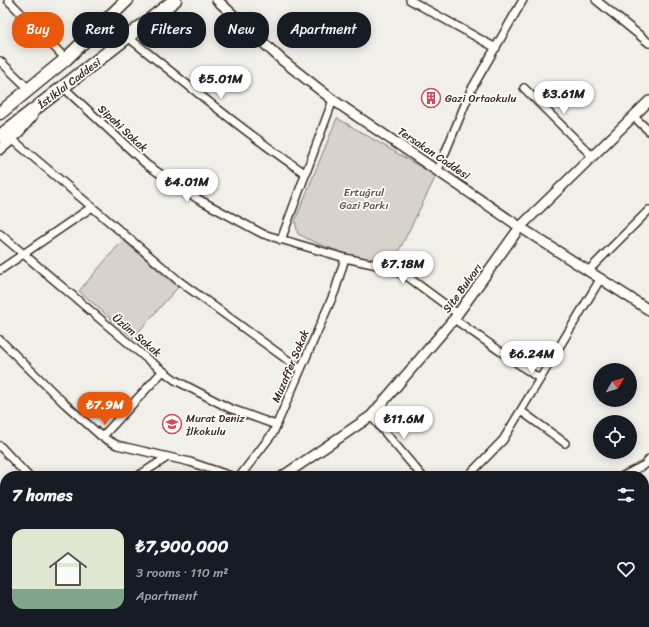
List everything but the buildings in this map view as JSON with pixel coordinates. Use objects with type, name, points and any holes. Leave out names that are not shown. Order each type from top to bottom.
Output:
[{"type":"highway","name":"İstiklal Caddesi","points":[[0,113],[66,59],[127,0]]},
{"type":"highway","name":"İstiklal Caddesi","points":[[129,38],[175,0]]},
{"type":"highway","name":"İstiklal Caddesi","points":[[6,138],[43,102],[116,48]]},
{"type":"main road","points":[[0,149],[6,138]]},
{"type":"street","points":[[8,0],[66,59]]},
{"type":"street","name":"Tersakan Caddesi","points":[[217,0],[282,60],[333,100],[520,227],[649,310]]},
{"type":"street","points":[[410,0],[496,48]]},
{"type":"street","points":[[438,170],[471,90],[523,0]]},
{"type":"street","points":[[596,0],[649,43]]},
{"type":"street","points":[[129,38],[230,118],[306,174]]},
{"type":"street","points":[[0,61],[29,89]]},
{"type":"street","name":"Sipahi Sokak","points":[[63,87],[147,165],[198,199],[263,234],[345,258],[382,266],[408,277],[456,317],[540,379]]},
{"type":"street","points":[[524,88],[592,156]]},
{"type":"street","points":[[281,240],[333,100]]},
{"type":"street","name":"Site Bulvarı","points":[[290,471],[370,416],[456,317],[520,227],[649,101]]},
{"type":"street","points":[[634,116],[649,131]]},
{"type":"street","points":[[6,138],[92,207],[178,281],[300,369]]},
{"type":"street","points":[[0,270],[92,207]]},
{"type":"street","points":[[589,270],[649,210]]},
{"type":"street","name":"Üzüm Sokak","points":[[0,234],[146,358],[175,380],[229,408],[276,425]]},
{"type":"street","name":"Muzaffer Sokak","points":[[244,471],[273,433],[335,291],[345,258]]},
{"type":"street","points":[[473,471],[503,440],[601,278]]},
{"type":"street","points":[[0,340],[64,403],[102,437],[116,445],[166,458],[190,462],[216,471]]},
{"type":"street","points":[[102,437],[163,371]]},
{"type":"street","points":[[521,411],[565,443]]},
{"type":"street","points":[[370,416],[418,471]]},
{"type":"street","points":[[0,446],[23,471]]},
{"type":"street","points":[[146,471],[166,458]]},
{"type":"street","points":[[633,471],[646,464],[649,459]]},
{"type":"green space","name":"Ertuğrul Gazi Parkı","points":[[337,118],[436,176],[393,263],[357,257],[319,244],[298,234],[295,221]]},
{"type":"green space","points":[[123,240],[178,287],[133,338],[79,291]]},
{"type":"place","name":"Gazi Ortaokulu","points":[[431,98]]},
{"type":"place","name":"Murat Deniz İlkokulu","points":[[172,424]]}]
